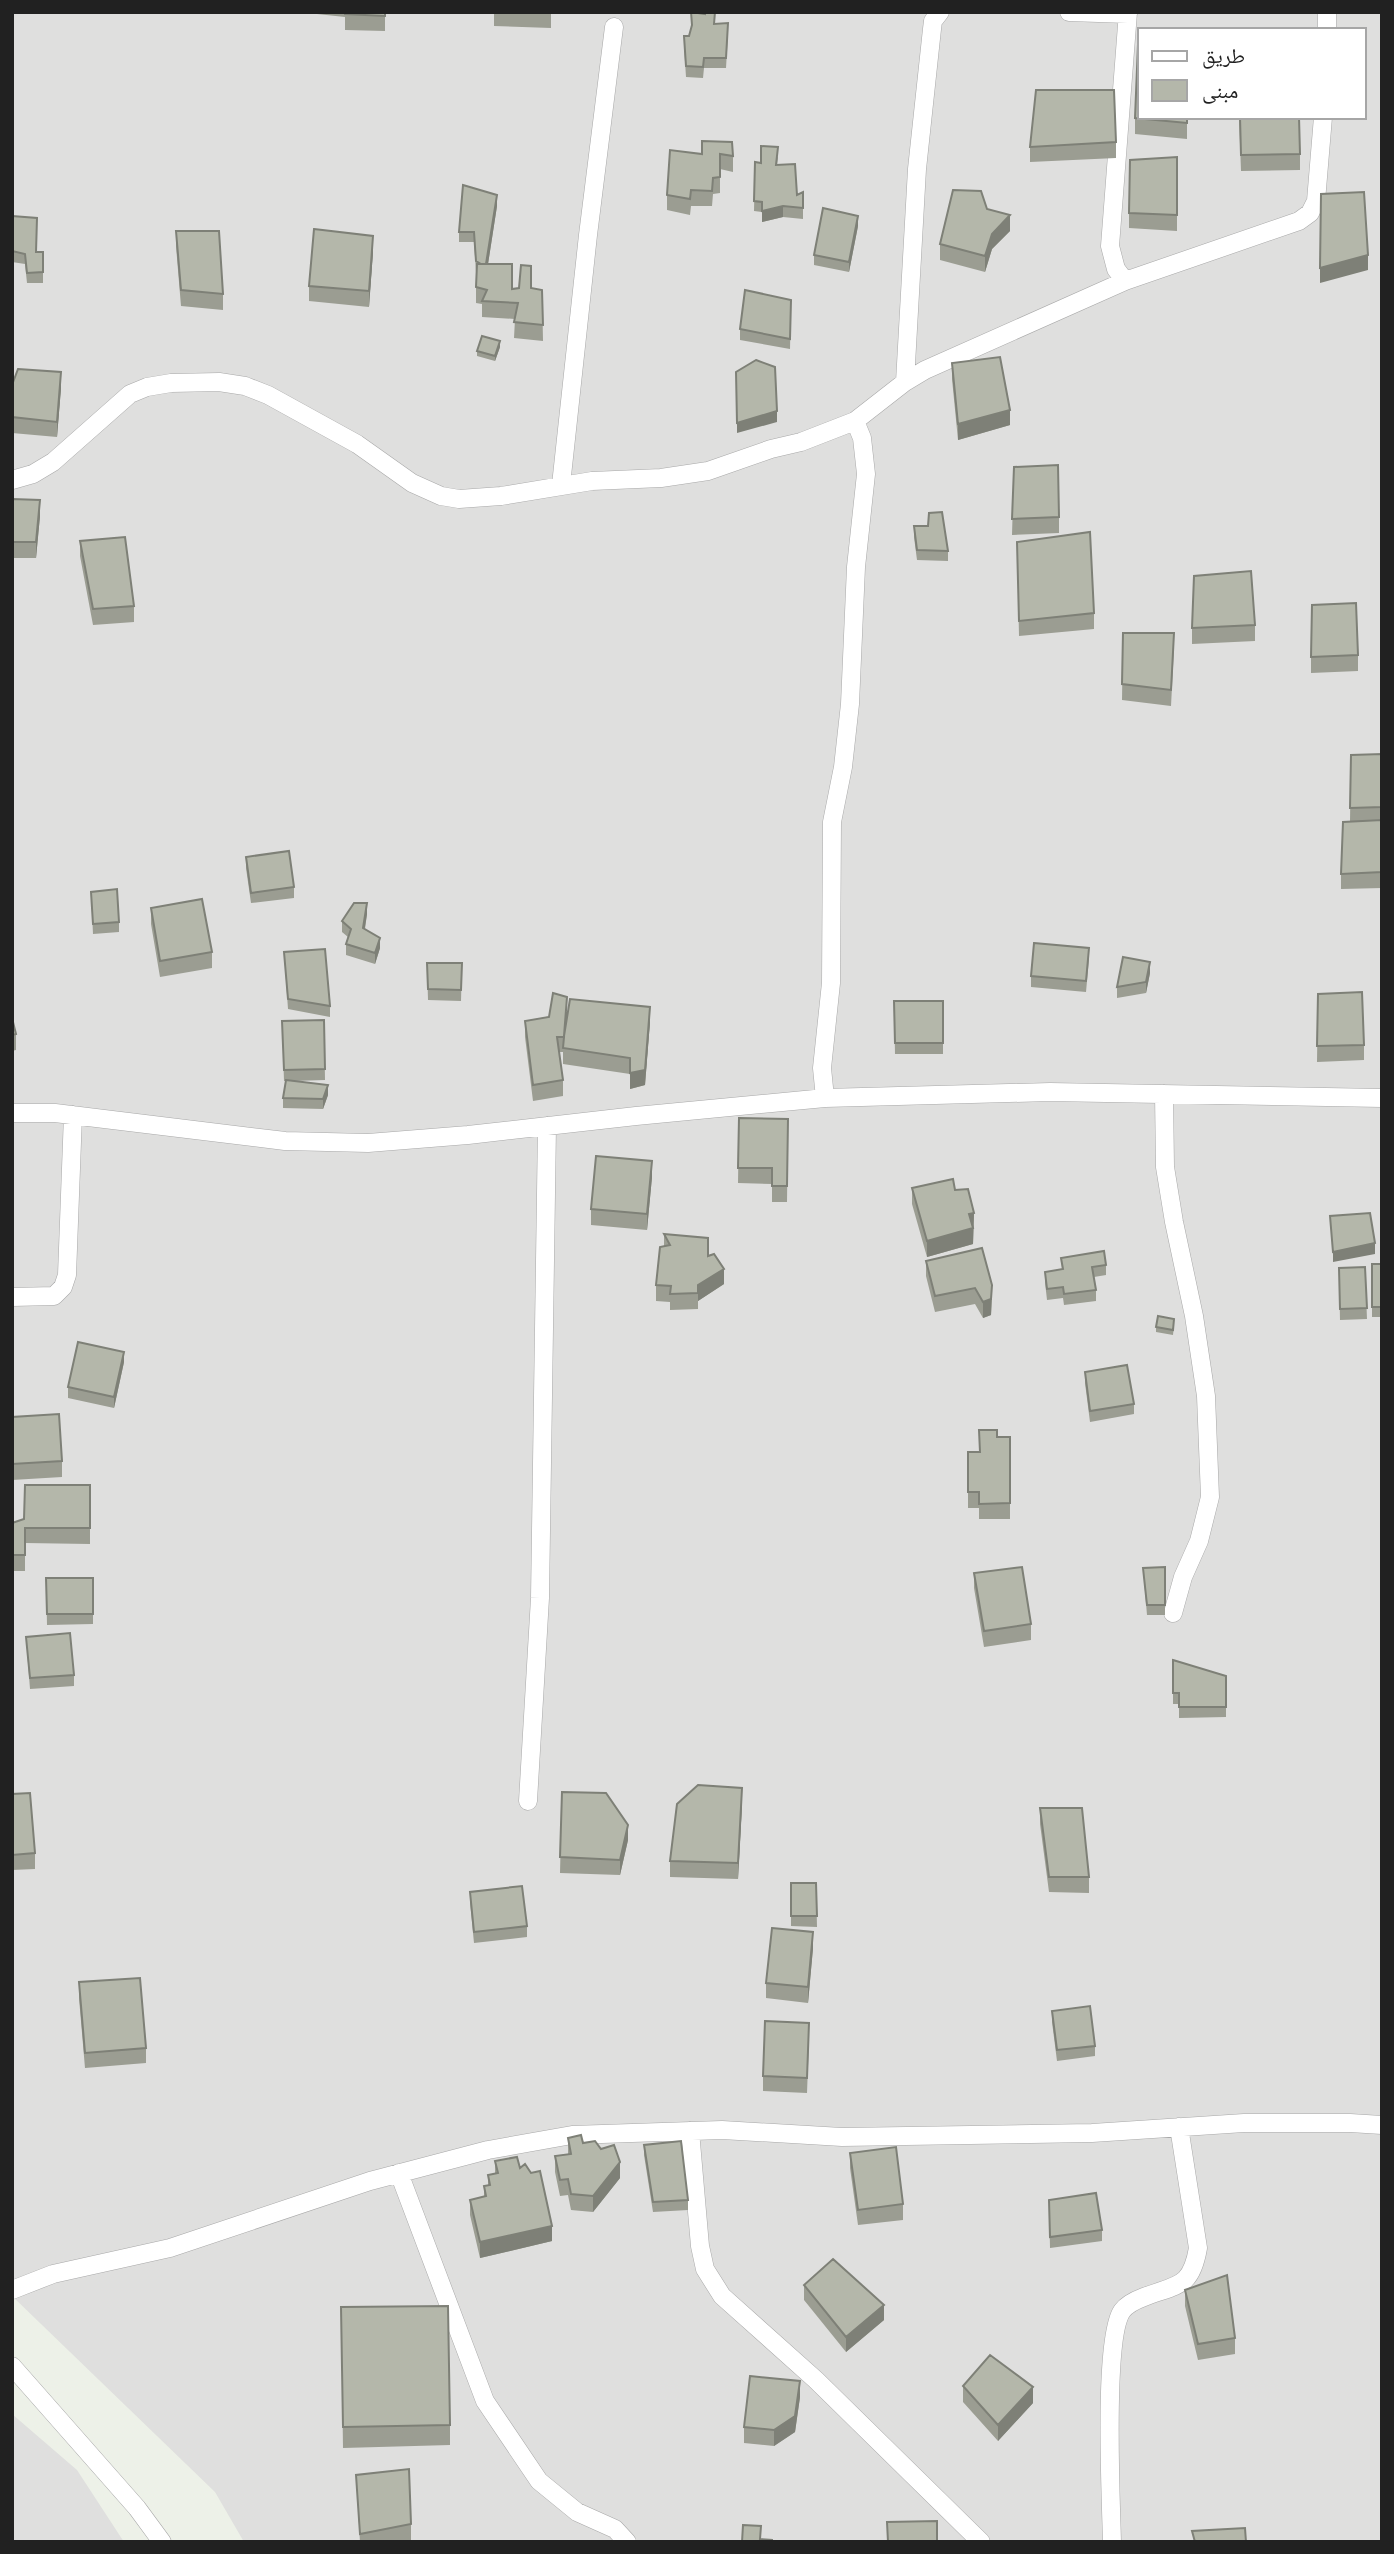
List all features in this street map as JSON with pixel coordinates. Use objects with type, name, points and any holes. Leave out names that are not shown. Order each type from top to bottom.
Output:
[{"type":"street","points":[[905,382],[917,169],[933,21],[940,12]]},
{"type":"street","points":[[1069,12],[1128,13],[1110,246],[1116,270],[1125,281]]},
{"type":"street","points":[[561,485],[614,27]]},
{"type":"street","points":[[12,480],[33,474],[53,462],[130,394],[147,387],[196,381],[232,384],[268,395],[358,444],[412,483],[441,496],[459,499],[491,497],[592,481],[688,476],[708,471],[771,449],[801,442],[855,421],[905,382],[947,359],[1125,281],[1299,221],[1310,213],[1316,201],[1323,119]]},
{"type":"street","points":[[825,1098],[822,1068],[831,983],[832,822],[843,767],[850,704],[856,567],[866,474],[863,445],[855,421]]},
{"type":"street","points":[[12,1114],[73,1115],[285,1141],[368,1143],[825,1098],[1050,1092],[1382,1098]]},
{"type":"street","points":[[1164,1094],[1165,1167],[1194,1316],[1206,1396],[1210,1497],[1199,1541],[1183,1577],[1173,1613]]},
{"type":"street","points":[[12,1297],[54,1296],[63,1287],[67,1275],[73,1115]]},
{"type":"street","points":[[528,1801],[540,1598],[547,1126]]},
{"type":"street","points":[[12,2290],[66,2271],[170,2248],[357,2185],[488,2150],[572,2135],[690,2131],[842,2137],[1092,2133],[1244,2123],[1382,2125]]},
{"type":"street","points":[[1112,2542],[1111,2363],[1116,2326],[1122,2311],[1132,2302],[1186,2281],[1195,2268],[1198,2248],[1179,2127]]},
{"type":"street","points":[[690,2131],[700,2246],[705,2269],[722,2296],[817,2380],[981,2542]]},
{"type":"street","points":[[399,2174],[485,2401],[539,2481],[577,2512],[615,2529],[627,2542]]},
{"type":"street","points":[[12,2366],[137,2508],[162,2542]]},
{"type":"shaded area","points":[[12,12],[1382,12],[1382,2542],[244,2542],[215,2492],[12,2296]]},
{"type":"shaded area","points":[[12,2414],[77,2470],[124,2542],[12,2542]]},
{"type":"building","points":[[385,12],[385,16],[345,14]]},
{"type":"building","points":[[691,12],[715,12],[714,24],[728,23],[726,58],[704,58],[703,67],[686,66],[684,36],[689,36]]},
{"type":"building","points":[[1138,44],[1138,118],[1135,118]]},
{"type":"building","points":[[1036,90],[1114,90],[1116,142],[1030,147]]},
{"type":"building","points":[[1145,119],[1187,119],[1187,123]]},
{"type":"building","points":[[1240,119],[1299,119],[1300,154],[1241,155]]},
{"type":"building","points":[[702,141],[732,142],[733,156],[720,154],[720,177],[713,178],[712,191],[691,190],[690,199],[667,195],[670,150],[702,154]]},
{"type":"building","points":[[761,146],[778,147],[776,165],[795,164],[797,195],[803,192],[803,208],[783,206],[762,211],[762,202],[754,201],[755,162],[761,163]]},
{"type":"building","points":[[1177,157],[1177,215],[1129,213],[1130,160]]},
{"type":"building","points":[[463,185],[497,195],[486,264],[476,261],[474,232],[459,232]]},
{"type":"building","points":[[953,190],[981,191],[987,209],[1010,215],[992,234],[985,256],[940,244]]},
{"type":"building","points":[[1364,192],[1368,255],[1320,268],[1321,194]]},
{"type":"building","points":[[823,208],[858,216],[849,262],[814,255]]},
{"type":"building","points":[[12,216],[37,218],[36,252],[43,252],[43,272],[27,273],[25,254],[12,251]]},
{"type":"building","points":[[314,229],[373,236],[369,291],[309,286]]},
{"type":"building","points":[[176,231],[219,231],[223,294],[181,290]]},
{"type":"building","points":[[477,264],[512,264],[512,289],[519,288],[521,265],[531,266],[531,288],[542,290],[543,325],[514,322],[518,303],[482,301],[487,290],[476,287]]},
{"type":"building","points":[[745,290],[791,300],[790,339],[740,329]]},
{"type":"building","points":[[482,336],[500,341],[495,356],[477,351]]},
{"type":"building","points":[[1000,357],[1010,410],[958,424],[952,363]]},
{"type":"building","points":[[756,360],[775,367],[777,411],[737,423],[736,372]]},
{"type":"building","points":[[18,369],[61,372],[57,422],[12,417],[12,385]]},
{"type":"building","points":[[1058,465],[1059,517],[1012,519],[1014,467]]},
{"type":"building","points":[[12,499],[40,500],[36,542],[12,542]]},
{"type":"building","points":[[942,512],[948,551],[917,550],[914,526],[928,526],[929,513]]},
{"type":"building","points":[[1090,532],[1094,613],[1019,621],[1017,542]]},
{"type":"building","points":[[125,537],[134,606],[93,609],[80,541]]},
{"type":"building","points":[[1251,571],[1255,625],[1192,628],[1194,576]]},
{"type":"building","points":[[1356,603],[1358,655],[1311,657],[1312,605]]},
{"type":"building","points":[[1123,633],[1174,633],[1171,690],[1122,684]]},
{"type":"building","points":[[1382,754],[1382,807],[1350,808],[1351,755]]},
{"type":"building","points":[[1382,820],[1382,872],[1341,874],[1343,822]]},
{"type":"building","points":[[289,851],[294,887],[251,893],[246,857]]},
{"type":"building","points":[[117,889],[119,922],[93,924],[91,892]]},
{"type":"building","points":[[202,899],[212,952],[160,961],[151,908]]},
{"type":"building","points":[[354,903],[367,903],[363,928],[380,938],[375,953],[346,944],[351,929],[342,921]]},
{"type":"building","points":[[1034,943],[1089,948],[1086,981],[1031,976]]},
{"type":"building","points":[[325,949],[330,1006],[288,999],[284,952]]},
{"type":"building","points":[[1123,957],[1150,962],[1146,982],[1117,987]]},
{"type":"building","points":[[427,963],[462,963],[461,990],[428,989]]},
{"type":"building","points":[[1362,992],[1364,1045],[1317,1046],[1318,994]]},
{"type":"building","points":[[553,993],[567,997],[564,1036],[570,999],[650,1007],[645,1070],[630,1073],[630,1058],[563,1048],[564,1037],[557,1037],[563,1080],[533,1085],[525,1021],[549,1017]]},
{"type":"building","points":[[894,1001],[943,1001],[943,1043],[895,1043]]},
{"type":"building","points":[[12,1018],[16,1034],[12,1035]]},
{"type":"building","points":[[324,1020],[325,1069],[284,1070],[282,1021]]},
{"type":"building","points":[[286,1080],[328,1085],[323,1099],[283,1098]]},
{"type":"building","points":[[739,1118],[788,1119],[787,1186],[772,1186],[772,1168],[738,1168]]},
{"type":"building","points":[[596,1156],[652,1161],[647,1214],[591,1209]]},
{"type":"building","points":[[953,1179],[955,1190],[968,1189],[974,1213],[969,1214],[973,1228],[927,1241],[912,1188]]},
{"type":"building","points":[[1370,1213],[1375,1243],[1333,1252],[1330,1216]]},
{"type":"building","points":[[664,1234],[708,1238],[708,1256],[714,1254],[724,1269],[698,1285],[698,1293],[670,1294],[671,1286],[656,1285],[660,1247],[670,1245]]},
{"type":"building","points":[[982,1248],[992,1285],[991,1299],[983,1302],[975,1288],[935,1296],[926,1261]]},
{"type":"building","points":[[1104,1251],[1106,1265],[1092,1267],[1096,1290],[1064,1294],[1063,1287],[1047,1289],[1045,1272],[1063,1269],[1061,1258]]},
{"type":"building","points":[[1372,1264],[1382,1264],[1382,1307],[1372,1307]]},
{"type":"building","points":[[1365,1267],[1367,1308],[1340,1309],[1339,1268]]},
{"type":"building","points":[[1158,1316],[1174,1319],[1173,1330],[1156,1327]]},
{"type":"building","points":[[78,1342],[124,1352],[114,1397],[68,1387]]},
{"type":"building","points":[[1127,1365],[1134,1404],[1090,1411],[1085,1372]]},
{"type":"building","points":[[59,1414],[62,1461],[12,1464],[12,1417]]},
{"type":"building","points":[[979,1430],[997,1430],[997,1437],[1010,1437],[1010,1503],[979,1504],[979,1492],[968,1492],[968,1452],[980,1452]]},
{"type":"building","points":[[25,1485],[90,1485],[90,1528],[25,1528],[25,1555],[12,1555],[12,1523],[24,1519]]},
{"type":"building","points":[[1022,1567],[1031,1624],[984,1631],[974,1573]]},
{"type":"building","points":[[1165,1567],[1165,1605],[1147,1605],[1143,1568]]},
{"type":"building","points":[[46,1578],[93,1578],[93,1614],[47,1614]]},
{"type":"building","points":[[70,1633],[74,1675],[30,1678],[26,1637]]},
{"type":"building","points":[[1173,1660],[1226,1676],[1226,1707],[1179,1707],[1179,1693],[1173,1693]]},
{"type":"building","points":[[698,1785],[742,1788],[738,1863],[670,1861],[677,1804]]},
{"type":"building","points":[[562,1792],[606,1793],[628,1825],[620,1860],[560,1857]]},
{"type":"building","points":[[30,1793],[35,1853],[12,1855],[12,1794]]},
{"type":"building","points":[[1040,1808],[1082,1808],[1089,1877],[1049,1877]]},
{"type":"building","points":[[791,1883],[816,1883],[817,1916],[791,1916]]},
{"type":"building","points":[[522,1886],[527,1926],[474,1932],[470,1892]]},
{"type":"building","points":[[772,1928],[813,1932],[808,1987],[766,1983]]},
{"type":"building","points":[[140,1978],[146,2048],[85,2053],[79,1982]]},
{"type":"building","points":[[1090,2006],[1095,2046],[1057,2050],[1052,2011]]},
{"type":"building","points":[[765,2021],[809,2023],[807,2078],[763,2076]]},
{"type":"building","points":[[581,2135],[583,2143],[595,2141],[601,2149],[614,2145],[620,2162],[593,2196],[571,2194],[568,2179],[560,2180],[555,2156],[571,2154],[568,2138]]},
{"type":"building","points":[[681,2141],[688,2200],[653,2202],[644,2145]]},
{"type":"building","points":[[896,2147],[903,2204],[858,2210],[850,2153]]},
{"type":"building","points":[[517,2157],[520,2168],[525,2164],[531,2173],[540,2171],[552,2226],[480,2242],[470,2200],[486,2196],[484,2186],[490,2185],[488,2175],[498,2173],[495,2161]]},
{"type":"building","points":[[1096,2193],[1102,2230],[1050,2237],[1049,2200]]},
{"type":"building","points":[[833,2259],[884,2305],[846,2337],[804,2285]]},
{"type":"building","points":[[1227,2275],[1235,2338],[1198,2344],[1185,2290]]},
{"type":"building","points":[[448,2306],[450,2425],[343,2427],[341,2307]]},
{"type":"building","points":[[990,2355],[1033,2387],[998,2425],[963,2386]]},
{"type":"building","points":[[750,2376],[800,2381],[795,2416],[774,2430],[744,2427]]},
{"type":"building","points":[[409,2469],[411,2524],[360,2534],[356,2475]]},
{"type":"building","points":[[937,2521],[937,2542],[888,2542],[887,2522]]},
{"type":"building","points":[[743,2525],[761,2526],[760,2539],[772,2542],[742,2542]]},
{"type":"building","points":[[1245,2528],[1246,2542],[1195,2542],[1192,2531]]}]
